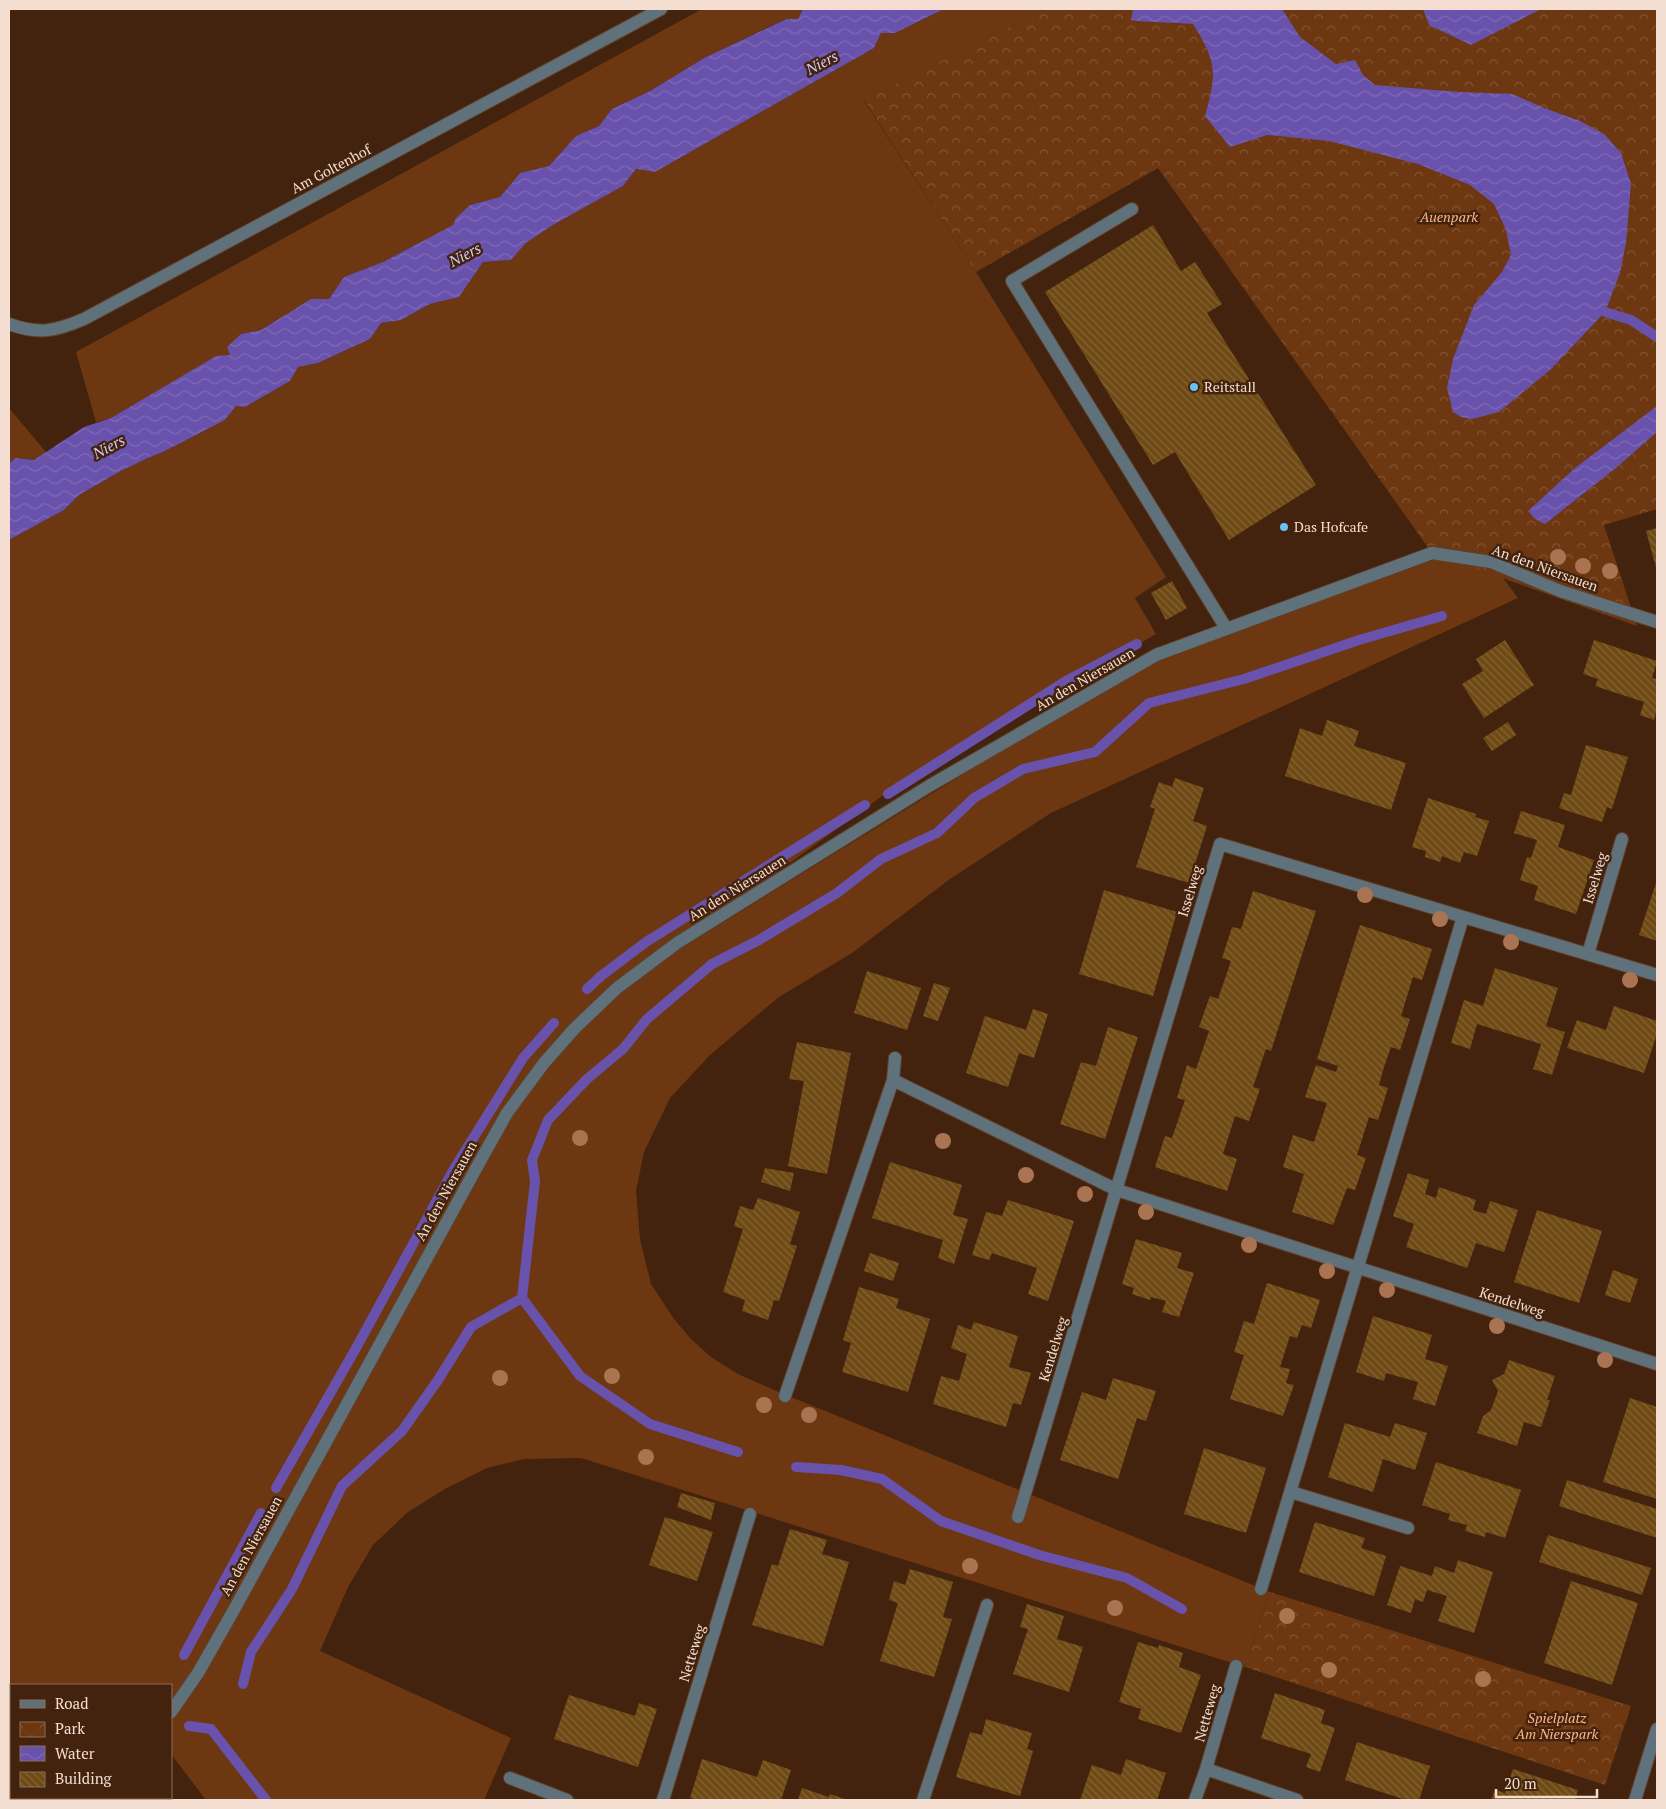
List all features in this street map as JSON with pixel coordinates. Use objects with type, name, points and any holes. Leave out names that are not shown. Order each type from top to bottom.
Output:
[{"type":"street","name":"Am Goltenhof","points":[[9,324],[25,330],[43,332],[68,326],[84,319],[660,9]]},
{"type":"street","points":[[1132,208],[1012,281],[1226,628]]},
{"type":"street","name":"An den Niersauen","points":[[172,1711],[198,1673],[235,1608],[469,1181],[508,1114],[544,1063],[575,1028],[617,988],[677,942],[930,786],[1156,655],[1432,554],[1491,562],[1560,591],[1657,622]]},
{"type":"street","name":"Isselweg","points":[[1588,954],[1622,838]]},
{"type":"street","name":"Isselweg","points":[[1117,1190],[1220,844],[1657,975]]},
{"type":"street","points":[[1261,1589],[1464,917]]},
{"type":"street","points":[[785,1396],[893,1080],[895,1058]]},
{"type":"street","name":"Kendelweg","points":[[893,1080],[1117,1190],[1657,1364]]},
{"type":"street","name":"Kendelweg","points":[[1018,1517],[1117,1190]]},
{"type":"street","points":[[1291,1492],[1408,1528]]},
{"type":"street","name":"Netteweg","points":[[663,1800],[750,1514]]},
{"type":"street","points":[[923,1800],[986,1606]]},
{"type":"street","name":"Netteweg","points":[[1195,1800],[1236,1666]]},
{"type":"street","points":[[1635,1800],[1657,1729]]},
{"type":"street","points":[[1206,1769],[1298,1800]]},
{"type":"street","points":[[510,1778],[567,1800]]},
{"type":"green space","points":[[702,9],[803,9],[798,19],[785,19],[704,58],[650,91],[612,109],[599,126],[576,136],[549,166],[520,173],[500,197],[470,205],[453,225],[383,262],[344,277],[329,299],[311,299],[261,330],[241,334],[231,355],[216,357],[111,418],[96,422],[76,352]]},
{"type":"green space","points":[[944,9],[1044,9],[864,101],[976,272],[1166,577],[1135,598],[1156,634],[889,791],[625,983],[1156,655],[1432,553],[1491,562],[1518,598],[1051,813],[950,879],[852,953],[779,997],[710,1055],[670,1098],[644,1152],[636,1191],[640,1239],[651,1284],[674,1319],[691,1339],[711,1357],[738,1374],[1270,1592],[1245,1667],[581,1458],[524,1459],[487,1468],[445,1489],[408,1512],[373,1545],[348,1587],[320,1651],[511,1738],[484,1800],[206,1800],[172,1755],[172,1684],[10,1684],[10,1799],[106,1799],[9,1800],[9,540],[64,510],[79,495],[119,472],[225,420],[236,406],[245,407],[290,381],[298,367],[318,363],[370,339],[381,323],[401,320],[430,304],[459,297],[483,262],[511,260],[526,243],[553,225],[623,186],[636,169],[655,172],[874,48],[881,32],[895,33]]},
{"type":"green space","name":"Auenpark","points":[[1044,9],[1657,9],[1657,509],[1604,525],[1637,626],[1432,553],[1158,168],[976,272],[864,100]]},
{"type":"green space","points":[[9,408],[46,452],[34,460],[16,458],[9,463]]},
{"type":"green space","name":"Spielplatz Am Nierspark","points":[[1270,1592],[1631,1706],[1605,1785],[1245,1667]]},
{"type":"water","name":"Niers","points":[[803,9],[944,9],[895,33],[881,33],[874,48],[655,172],[636,169],[623,186],[553,225],[526,243],[511,260],[483,262],[459,297],[430,304],[401,320],[381,323],[370,339],[318,363],[298,367],[290,381],[245,407],[236,406],[225,420],[119,472],[79,495],[64,510],[9,540],[9,463],[16,458],[34,460],[84,427],[111,418],[216,356],[230,355],[227,347],[241,334],[261,330],[311,299],[329,299],[344,277],[383,262],[453,225],[456,218],[470,205],[500,197],[520,173],[549,166],[576,136],[599,126],[612,109],[650,91],[704,58],[786,19],[798,19]]},
{"type":"water","points":[[1133,9],[1282,9],[1300,37],[1336,64],[1355,60],[1363,75],[1375,85],[1512,94],[1580,121],[1604,134],[1621,153],[1631,184],[1626,243],[1620,273],[1605,312],[1551,369],[1499,412],[1472,419],[1461,417],[1453,412],[1447,388],[1453,359],[1474,305],[1502,272],[1511,255],[1506,230],[1494,204],[1470,185],[1418,164],[1329,141],[1267,135],[1230,147],[1205,116],[1212,89],[1211,58],[1193,24],[1131,20]]},
{"type":"water","points":[[1423,9],[1541,9],[1471,45],[1429,25]]},
{"type":"water","points":[[1657,406],[1657,432],[1617,467],[1545,524],[1535,519],[1528,511],[1575,468]]},
{"type":"building","name":"Reitstall","points":[[1153,225],[1181,271],[1195,262],[1222,304],[1207,313],[1316,485],[1229,540],[1175,452],[1153,465],[1045,292]]},
{"type":"building","points":[[1657,528],[1657,571],[1646,531]]},
{"type":"building","points":[[1172,581],[1187,608],[1166,620],[1151,593]]},
{"type":"building","points":[[1505,640],[1534,685],[1484,718],[1462,684],[1483,671],[1476,659]]},
{"type":"building","points":[[1594,640],[1657,661],[1652,678],[1657,679],[1657,709],[1654,720],[1640,715],[1644,702],[1595,686],[1598,679],[1583,674]]},
{"type":"building","points":[[1327,720],[1359,731],[1354,746],[1406,763],[1391,810],[1285,776],[1300,728],[1322,736]]},
{"type":"building","points":[[1508,722],[1516,735],[1492,751],[1483,738]]},
{"type":"building","points":[[1586,745],[1628,757],[1612,809],[1607,807],[1602,822],[1559,808],[1564,793],[1571,795]]},
{"type":"building","points":[[1175,778],[1204,788],[1193,821],[1207,826],[1189,883],[1136,867],[1155,809],[1150,807],[1159,782],[1172,787]]},
{"type":"building","points":[[1428,798],[1476,814],[1475,817],[1489,821],[1477,856],[1464,852],[1460,863],[1442,856],[1440,862],[1425,857],[1426,851],[1412,847]]},
{"type":"building","points":[[1521,811],[1565,825],[1558,847],[1594,860],[1576,914],[1534,900],[1538,886],[1520,880],[1527,857],[1531,858],[1537,840],[1514,833]]},
{"type":"building","points":[[1657,880],[1657,941],[1639,935]]},
{"type":"building","points":[[1104,890],[1177,912],[1153,996],[1079,974]]},
{"type":"building","points":[[1253,891],[1316,911],[1271,1051],[1266,1049],[1253,1087],[1260,1089],[1249,1121],[1235,1116],[1223,1154],[1237,1159],[1227,1191],[1155,1167],[1165,1136],[1172,1138],[1185,1100],[1177,1098],[1187,1065],[1196,1069],[1209,1031],[1199,1027],[1210,996],[1218,999],[1231,961],[1222,958],[1232,927],[1241,929]]},
{"type":"building","points":[[1360,925],[1432,949],[1422,980],[1413,977],[1401,1016],[1410,1019],[1400,1050],[1391,1047],[1384,1067],[1379,1085],[1388,1088],[1378,1120],[1369,1117],[1357,1155],[1366,1158],[1355,1190],[1347,1188],[1333,1225],[1292,1212],[1304,1174],[1283,1167],[1293,1135],[1314,1142],[1327,1103],[1305,1097],[1316,1065],[1336,1072],[1338,1066],[1317,1059]]},
{"type":"building","points":[[1495,968],[1558,988],[1546,1026],[1565,1032],[1552,1075],[1533,1069],[1541,1044],[1477,1024],[1470,1049],[1451,1043],[1464,1000],[1483,1006]]},
{"type":"building","points":[[867,971],[921,988],[907,1030],[854,1013]]},
{"type":"building","points":[[934,983],[950,988],[938,1021],[923,1016]]},
{"type":"building","points":[[1614,1006],[1657,1021],[1657,1034],[1644,1073],[1567,1048],[1577,1020],[1606,1030]]},
{"type":"building","points":[[1033,1009],[1048,1014],[1034,1058],[1019,1053],[1008,1087],[966,1073],[985,1016],[1026,1030]]},
{"type":"building","points":[[1108,1027],[1138,1037],[1105,1139],[1060,1124],[1081,1062],[1096,1066]]},
{"type":"building","points":[[797,1042],[851,1053],[827,1174],[788,1166],[804,1081],[789,1079]]},
{"type":"building","points":[[890,1162],[962,1185],[953,1215],[968,1219],[954,1264],[938,1258],[943,1240],[872,1218]]},
{"type":"building","points":[[765,1168],[794,1173],[790,1191],[761,1182]]},
{"type":"building","points":[[1408,1173],[1429,1180],[1425,1194],[1436,1198],[1439,1187],[1476,1200],[1473,1210],[1486,1214],[1490,1201],[1518,1210],[1504,1252],[1476,1243],[1467,1268],[1406,1247],[1414,1224],[1393,1216]]},
{"type":"building","points":[[758,1198],[800,1212],[790,1244],[797,1246],[779,1301],[774,1300],[768,1320],[742,1311],[745,1300],[723,1292],[743,1229],[734,1226],[740,1206],[753,1210]]},
{"type":"building","points":[[1008,1200],[1074,1221],[1048,1301],[1028,1294],[1037,1268],[992,1253],[989,1260],[972,1255],[986,1212],[1002,1216]]},
{"type":"building","points":[[1537,1210],[1602,1231],[1579,1303],[1514,1282]]},
{"type":"building","points":[[1136,1239],[1182,1253],[1177,1268],[1194,1273],[1179,1317],[1162,1312],[1166,1301],[1151,1297],[1150,1300],[1132,1294],[1134,1288],[1122,1284]]},
{"type":"building","points":[[870,1253],[899,1263],[893,1281],[864,1271]]},
{"type":"building","points":[[1613,1270],[1638,1279],[1630,1303],[1605,1295]]},
{"type":"building","points":[[1267,1283],[1320,1300],[1311,1328],[1302,1325],[1297,1338],[1290,1336],[1280,1367],[1290,1369],[1286,1383],[1294,1385],[1283,1416],[1230,1399],[1244,1355],[1234,1352],[1244,1321],[1254,1324]]},
{"type":"building","points":[[859,1287],[899,1299],[896,1308],[930,1319],[908,1392],[842,1372],[851,1343],[843,1340]]},
{"type":"building","points":[[1373,1316],[1432,1335],[1425,1359],[1448,1366],[1435,1406],[1413,1399],[1418,1382],[1386,1373],[1384,1381],[1356,1372]]},
{"type":"building","points":[[974,1322],[1018,1336],[1009,1367],[1031,1373],[1021,1405],[1013,1403],[1006,1427],[933,1404],[941,1376],[959,1381],[967,1354],[951,1348],[958,1325],[971,1330]]},
{"type":"building","points":[[1509,1360],[1555,1376],[1547,1400],[1550,1400],[1541,1427],[1524,1422],[1517,1446],[1477,1433],[1483,1416],[1491,1410],[1498,1391],[1492,1380],[1504,1374]]},
{"type":"building","points":[[1113,1378],[1156,1391],[1146,1421],[1137,1418],[1118,1479],[1060,1460],[1082,1392],[1106,1400]]},
{"type":"building","points":[[1630,1398],[1657,1407],[1657,1499],[1603,1482]]},
{"type":"building","points":[[1345,1423],[1390,1437],[1395,1423],[1427,1433],[1415,1470],[1383,1459],[1373,1492],[1328,1477]]},
{"type":"building","points":[[1204,1448],[1266,1468],[1246,1533],[1184,1514]]},
{"type":"building","points":[[1436,1462],[1521,1490],[1505,1538],[1486,1532],[1485,1537],[1465,1531],[1467,1525],[1448,1520],[1450,1514],[1422,1505]]},
{"type":"building","points":[[1567,1480],[1657,1509],[1657,1538],[1559,1506]]},
{"type":"building","points":[[681,1493],[715,1503],[711,1520],[677,1507]]},
{"type":"building","points":[[665,1517],[713,1532],[697,1581],[649,1565]]},
{"type":"building","points":[[1315,1522],[1365,1538],[1361,1548],[1386,1556],[1374,1596],[1299,1572]]},
{"type":"building","points":[[790,1529],[827,1540],[822,1554],[849,1562],[823,1646],[752,1625],[772,1564],[778,1566]]},
{"type":"building","points":[[1548,1535],[1651,1568],[1642,1595],[1539,1562]]},
{"type":"building","points":[[1458,1560],[1493,1572],[1474,1633],[1438,1621],[1447,1596],[1427,1590],[1423,1602],[1415,1599],[1411,1613],[1387,1605],[1400,1566],[1432,1576],[1435,1566],[1454,1573]]},
{"type":"building","points":[[910,1569],[953,1582],[943,1617],[952,1619],[934,1677],[880,1661],[898,1603],[889,1600],[894,1581],[905,1585]]},
{"type":"building","points":[[1571,1581],[1638,1603],[1612,1685],[1544,1663]]},
{"type":"building","points":[[1027,1604],[1064,1616],[1057,1639],[1083,1647],[1069,1692],[1013,1674],[1028,1629],[1020,1627]]},
{"type":"building","points":[[1138,1642],[1158,1648],[1159,1645],[1183,1653],[1179,1667],[1201,1675],[1181,1733],[1138,1719],[1141,1709],[1119,1702]]},
{"type":"building","points":[[1275,1693],[1325,1710],[1321,1723],[1335,1728],[1320,1772],[1306,1767],[1311,1754],[1261,1738]]},
{"type":"building","points":[[569,1695],[635,1716],[639,1703],[657,1709],[638,1767],[554,1739]]},
{"type":"building","points":[[986,1719],[1032,1733],[1027,1749],[1033,1751],[1020,1796],[956,1777],[970,1732],[982,1735]]},
{"type":"building","points":[[1357,1742],[1430,1766],[1419,1800],[1406,1800],[1345,1780]]},
{"type":"building","points":[[702,1759],[757,1777],[763,1760],[791,1770],[781,1800],[697,1800],[690,1798]]},
{"type":"building","points":[[1126,1759],[1166,1773],[1157,1800],[1080,1800],[1092,1765],[1121,1775]]},
{"type":"building","points":[[1513,1769],[1578,1790],[1575,1800],[1491,1800],[1495,1790],[1505,1793]]},
{"type":"building","points":[[802,1788],[829,1797],[830,1794],[848,1800],[798,1800]]},
{"type":"waterway","points":[[1605,312],[1631,320],[1657,337]]},
{"type":"waterway","points":[[738,1452],[650,1424],[580,1376],[522,1298],[535,1181],[532,1160],[548,1120],[587,1079],[623,1049],[647,1019],[712,964],[759,940],[837,893],[881,859],[937,833],[974,798],[1023,769],[1095,752],[1149,703],[1244,679],[1359,640],[1442,616]]},
{"type":"waterway","points":[[888,794],[1066,681],[1137,644]]},
{"type":"waterway","points":[[587,989],[646,942],[865,805]]},
{"type":"waterway","points":[[276,1488],[355,1350],[454,1169],[523,1058],[554,1023]]},
{"type":"waterway","points":[[243,1684],[251,1652],[292,1589],[342,1486],[402,1431],[438,1380],[471,1327],[522,1298]]},
{"type":"waterway","points":[[796,1467],[841,1470],[882,1479],[941,1521],[1039,1555],[1127,1578],[1182,1609]]},
{"type":"waterway","points":[[184,1655],[261,1513]]},
{"type":"waterway","points":[[189,1726],[211,1729],[266,1800]]},
{"type":"place","name":"Reitstall","points":[[1194,387]]},
{"type":"place","name":"Das Hofcafe","points":[[1284,527]]}]
